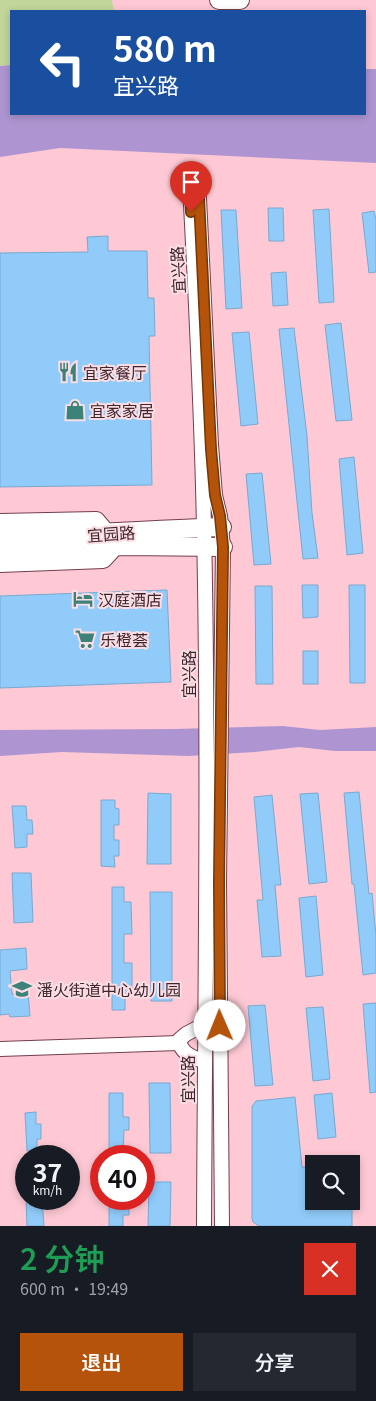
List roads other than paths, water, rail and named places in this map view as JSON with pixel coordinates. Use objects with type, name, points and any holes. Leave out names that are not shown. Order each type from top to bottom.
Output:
[{"type":"main road","points":[[218,0],[240,0]]},
{"type":"main road","points":[[0,523],[96,521],[110,540]]},
{"type":"main road","name":"宜园路","points":[[0,549],[110,540],[213,527]]},
{"type":"main road","name":"宜园路","points":[[0,537],[110,540],[223,547]]},
{"type":"main road","name":"宜园路","points":[[0,563],[103,559],[110,540]]},
{"type":"street","name":"宜兴路","points":[[204,1226],[205,1024],[214,768],[222,714],[223,547],[213,527],[202,444],[191,182],[196,184],[199,198],[211,449],[215,495],[213,527],[205,547],[206,724],[214,768],[219,893],[222,1226]]},
{"type":"street","points":[[205,1024],[179,1040],[180,1047],[187,1054],[205,1062]]},
{"type":"street","points":[[0,1048],[179,1043]]},
{"type":"place","name":"宜家餐厅","points":[[68,372]]},
{"type":"place","name":"宜家家居","points":[[75,410]]},
{"type":"place","name":"汉庭酒店","points":[[83,599]]},
{"type":"place","name":"乐橙荟","points":[[85,639]]},
{"type":"place","name":"潘火街道中心幼儿园","points":[[22,989]]}]
